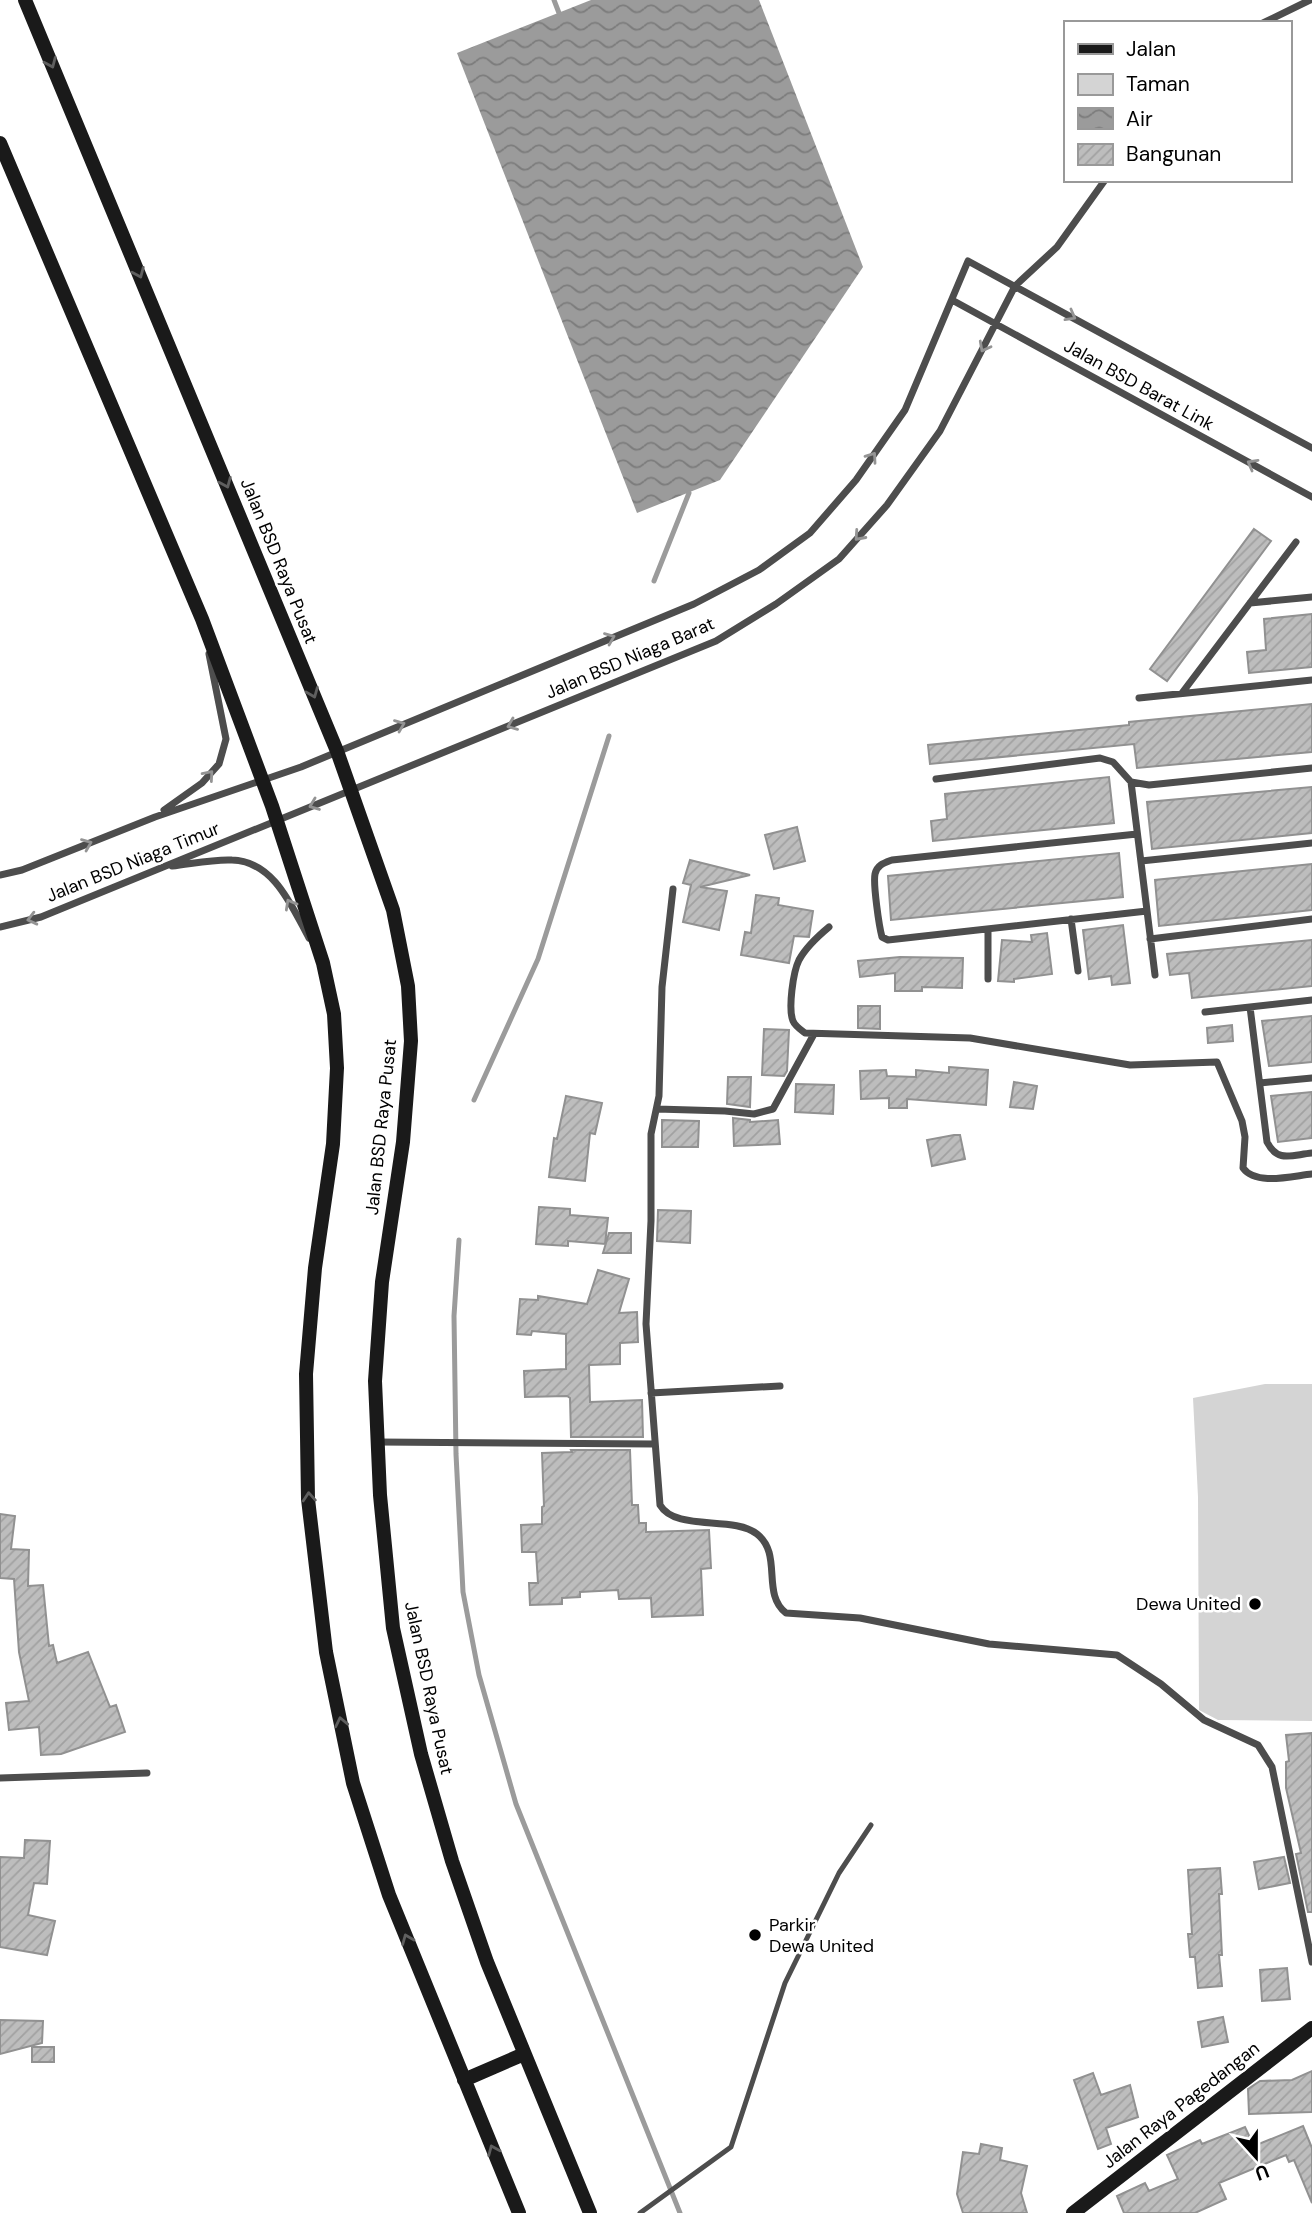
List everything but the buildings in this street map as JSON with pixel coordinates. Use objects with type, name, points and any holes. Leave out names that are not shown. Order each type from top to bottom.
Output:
[{"type":"main road","name":"Jalan BSD Raya Pusat","points":[[25,0],[337,751],[393,910],[408,986],[411,1041],[403,1142],[382,1282],[375,1381],[380,1495],[393,1628],[421,1754],[452,1861],[487,1962],[590,2213]]},
{"type":"main road","points":[[0,143],[202,620],[263,779],[323,963],[334,1014],[337,1068],[333,1144],[315,1268],[306,1374],[308,1499],[327,1652],[353,1783],[389,1895],[519,2213]]},
{"type":"main road","name":"Jalan Raya Pagedangan","points":[[1073,2213],[1312,2028]]},
{"type":"main road","points":[[464,2080],[524,2054]]},
{"type":"street","points":[[1268,21],[1310,0]]},
{"type":"street","name":"Jalan BSD Niaga Barat","points":[[276,820],[716,641],[787,597],[839,559],[887,505],[940,431],[1016,286],[1057,247],[1104,182]]},
{"type":"street","name":"Jalan BSD Niaga Barat","points":[[263,779],[694,604],[759,570],[810,533],[856,480],[905,410],[968,261]]},
{"type":"street","name":"Jalan BSD Barat Link","points":[[968,261],[1312,448]]},
{"type":"street","name":"Jalan BSD Barat Link","points":[[951,300],[1312,497]]},
{"type":"street","points":[[1182,693],[1296,542]]},
{"type":"street","points":[[1250,603],[1312,597]]},
{"type":"street","points":[[155,817],[202,783],[219,764],[226,739],[202,620]]},
{"type":"street","points":[[1139,698],[1312,680]]},
{"type":"street","points":[[936,779],[1101,758],[1113,762],[1131,782],[1155,975]]},
{"type":"street","points":[[1131,782],[1149,785],[1312,768]]},
{"type":"street","name":"Jalan BSD Niaga Timur","points":[[0,875],[22,870],[155,817],[263,779]]},
{"type":"street","name":"Jalan BSD Niaga Timur","points":[[0,927],[41,917],[276,820]]},
{"type":"street","points":[[1138,834],[892,860],[881,864],[875,874],[882,937],[888,940],[1147,911]]},
{"type":"street","points":[[1141,860],[1312,843]]},
{"type":"street","points":[[162,867],[233,859],[258,867],[280,886],[323,963]]},
{"type":"street","points":[[673,889],[662,987],[657,1108],[651,1134],[651,1221],[646,1324],[658,1495],[663,1511],[678,1518],[742,1527],[756,1532],[771,1555],[777,1604],[786,1613],[860,1618],[989,1644],[1118,1655],[1161,1684],[1205,1720],[1258,1745],[1274,1774],[1312,1962]]},
{"type":"street","points":[[1071,919],[1078,971]]},
{"type":"street","points":[[1150,939],[1312,919]]},
{"type":"street","points":[[829,927],[797,963],[793,984],[793,1021],[805,1032],[970,1038],[1130,1065],[1217,1062],[1242,1121],[1245,1138],[1243,1168],[1248,1175],[1259,1178],[1312,1174]]},
{"type":"street","points":[[988,929],[988,979]]},
{"type":"street","points":[[1205,1012],[1312,1000]]},
{"type":"street","points":[[1251,1007],[1267,1142],[1272,1152],[1280,1157],[1312,1153]]},
{"type":"street","points":[[657,1108],[754,1114],[773,1109],[814,1034]]},
{"type":"street","points":[[1260,1083],[1312,1077]]},
{"type":"street","points":[[651,1393],[780,1386]]},
{"type":"street","points":[[378,1442],[654,1444]]},
{"type":"street","points":[[0,1779],[147,1773]]},
{"type":"lane","points":[[640,2213],[731,2147],[785,1983],[839,1873],[871,1825]]},
{"type":"green space","name":"Dewa United","points":[[1265,1384],[1312,1384],[1312,1721],[1218,1720],[1199,1710],[1198,1497],[1193,1398]]},
{"type":"water","points":[[591,0],[759,0],[863,267],[720,480],[637,513],[457,53]]},
{"type":"waterway","points":[[554,0],[559,13]]},
{"type":"waterway","points":[[654,581],[689,493]]},
{"type":"waterway","points":[[474,1100],[538,959],[609,736]]},
{"type":"waterway","points":[[459,1240],[454,1316],[456,1454],[463,1592],[479,1675],[516,1804],[680,2213]]},
{"type":"place","name":"Dewa United","points":[[1255,1604]]},
{"type":"place","name":"Parkir Dewa United","points":[[755,1935]]}]
